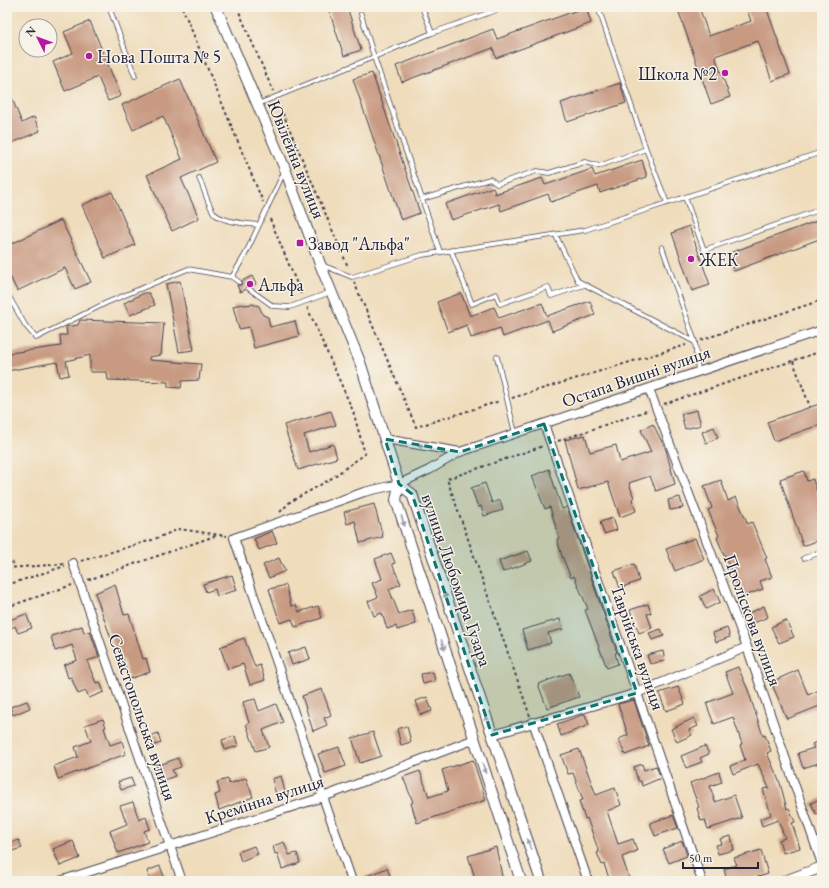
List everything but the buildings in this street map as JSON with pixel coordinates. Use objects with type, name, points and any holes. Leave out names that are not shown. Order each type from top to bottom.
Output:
[{"type":"street","name":"Ювілейна вулиця","points":[[216,7],[286,169],[320,264],[360,362],[400,484]]},
{"type":"street","name":"Остапа Вишні вулиця","points":[[400,484],[429,470],[460,452],[822,330]]},
{"type":"street","name":"Проліскова вулиця","points":[[648,389],[747,647],[822,866]]},
{"type":"street","name":"Таврійська вулиця","points":[[544,424],[702,881]]},
{"type":"street","points":[[385,439],[460,452]]},
{"type":"street","points":[[352,881],[234,538],[364,492],[400,484]]},
{"type":"street","name":"вулиця Любомира Гузара","points":[[521,881],[396,500],[400,484],[412,494],[541,881]]},
{"type":"street","name":"Севастопольська вулиця","points":[[73,563],[182,881]]},
{"type":"street","points":[[492,735],[637,693],[747,647]]},
{"type":"street","points":[[533,722],[588,881]]},
{"type":"street","name":"Кремінна вулиця","points":[[60,881],[323,797],[475,739]]},
{"type":"street","points":[[785,881],[822,866]]},
{"type":"lane","points":[[109,7],[136,76]]},
{"type":"lane","points":[[422,7],[432,33]]},
{"type":"lane","points":[[257,104],[432,33],[505,7]]},
{"type":"lane","points":[[529,7],[537,9],[543,7]]},
{"type":"lane","points":[[598,7],[646,149],[667,203]]},
{"type":"lane","points":[[361,14],[374,57],[440,252]]},
{"type":"lane","points":[[422,199],[490,179],[497,184],[536,171],[550,173],[585,162],[599,166],[646,149]]},
{"type":"lane","points":[[320,264],[352,277],[422,255],[585,230],[822,152]]},
{"type":"lane","points":[[232,276],[286,169]]},
{"type":"lane","points":[[199,178],[214,213],[241,223],[259,225]]},
{"type":"lane","points":[[685,197],[704,250],[822,209]]},
{"type":"lane","points":[[555,234],[578,281],[695,342]]},
{"type":"lane","points":[[662,247],[695,342],[698,371]]},
{"type":"lane","points":[[451,250],[472,304],[496,294],[500,304],[548,287],[551,296],[584,285]]},
{"type":"lane","points":[[7,293],[25,325],[36,338],[106,303],[188,269],[232,276],[239,282]]},
{"type":"lane","points":[[248,288],[273,306],[290,307],[331,292]]},
{"type":"lane","points":[[497,357],[515,433]]},
{"type":"lane","points":[[804,558],[822,552]]},
{"type":"path","points":[[182,7],[304,302],[353,411],[365,454],[329,480],[290,502],[280,513]]},
{"type":"path","points":[[237,7],[416,427],[695,342],[822,300]]},
{"type":"path","points":[[533,722],[447,479],[822,351]]},
{"type":"path","points":[[793,361],[810,407]]},
{"type":"path","points":[[7,585],[73,563],[152,540],[179,529],[220,534],[234,538]]},
{"type":"path","points":[[7,607],[220,534]]},
{"type":"path","points":[[7,558],[16,566]]},
{"type":"path","points":[[7,568],[16,566],[73,563]]},
{"type":"highlighted area","points":[[544,424],[637,693],[492,735],[412,494],[399,484],[385,439],[460,452]]},
{"type":"place","name":"Нова Пошта № 5","points":[[89,56]]},
{"type":"place","name":"Школа №2","points":[[725,73]]},
{"type":"place","name":"Завод \"Альфа\"","points":[[300,243]]},
{"type":"place","name":"ЖЕК","points":[[691,259]]},
{"type":"place","name":"Альфа","points":[[250,284]]}]
